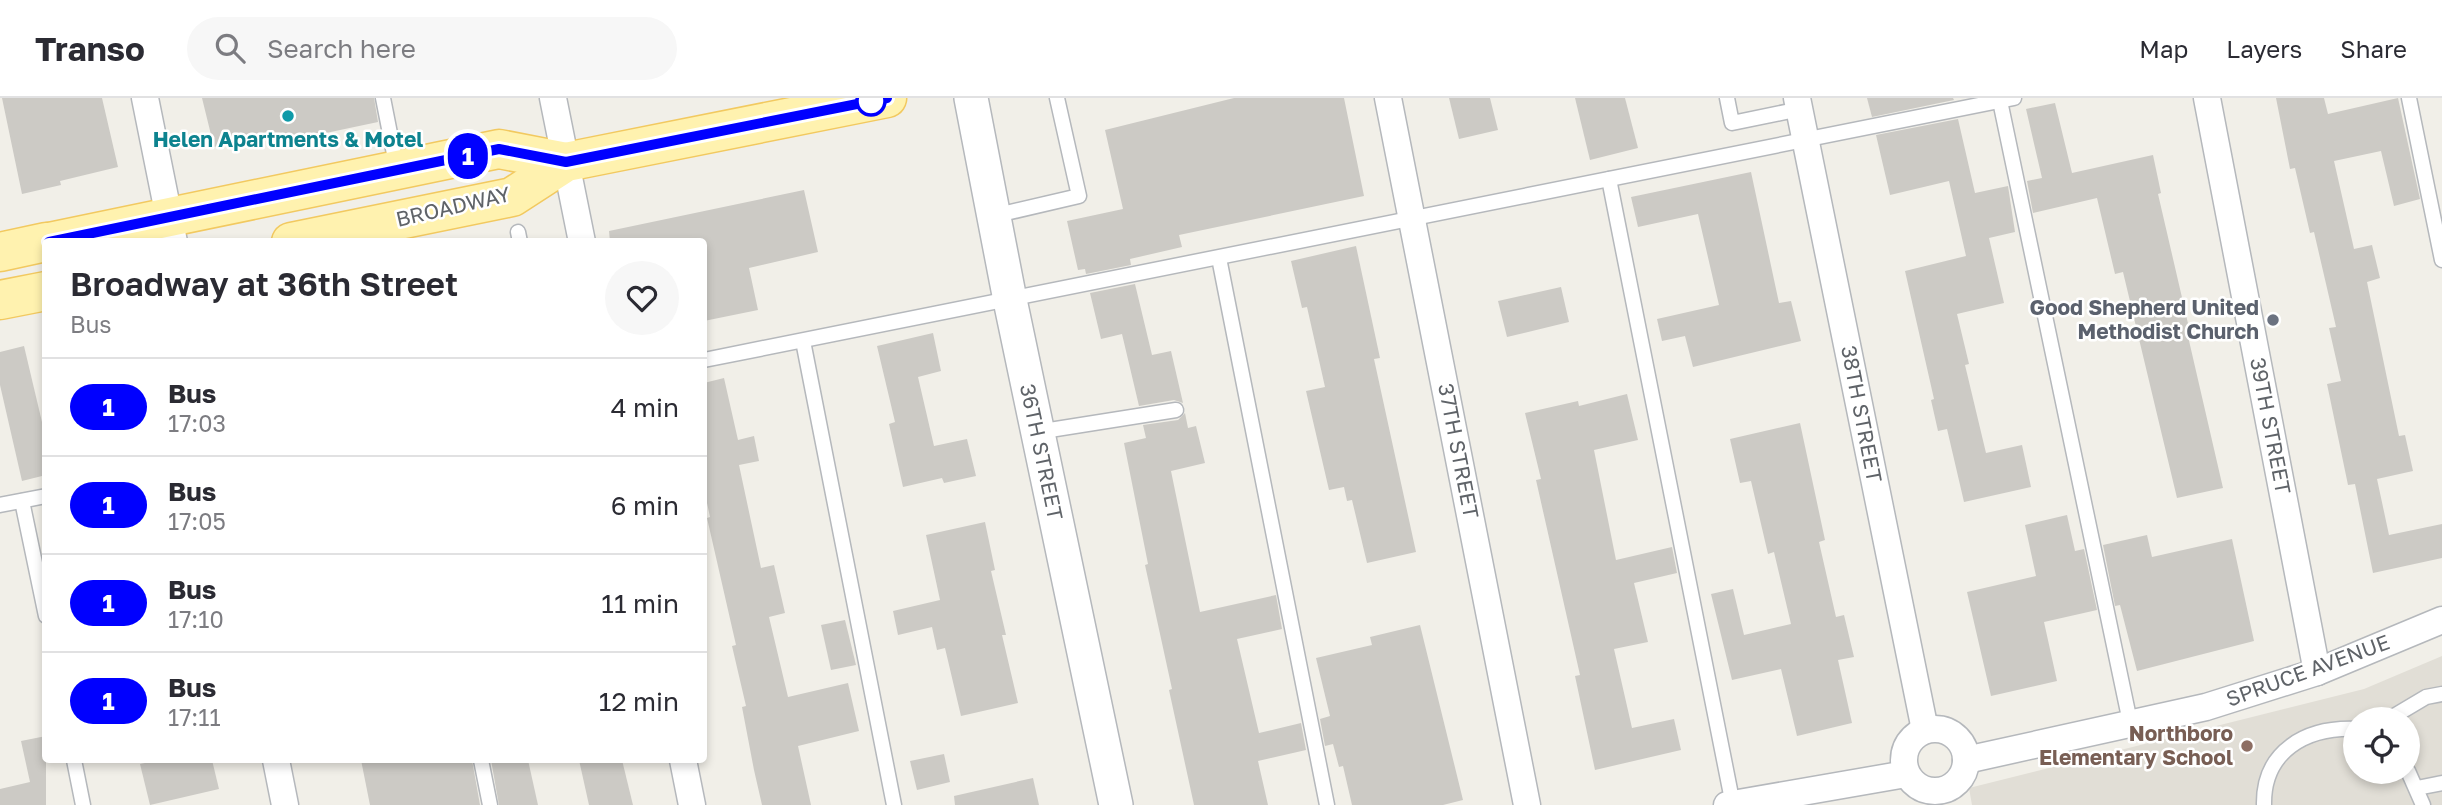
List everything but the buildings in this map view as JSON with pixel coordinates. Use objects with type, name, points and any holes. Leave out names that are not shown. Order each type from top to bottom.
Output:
[{"type":"main road","name":"BROADWAY","points":[[327,238],[374,233],[512,197],[566,162],[786,108],[887,98]]},
{"type":"main road","name":"BROADWAY","points":[[85,238],[171,229],[398,170],[499,149],[566,162]]},
{"type":"main road","name":"BROADWAY","points":[[0,251],[42,243]]},
{"type":"main road","points":[[0,300],[42,292]]},
{"type":"street","points":[[145,98],[171,229]]},
{"type":"street","points":[[553,98],[581,238]]},
{"type":"street","name":"36TH STREET","points":[[971,98],[1037,432],[1116,805]]},
{"type":"street","name":"37TH STREET","points":[[1388,98],[1527,805]]},
{"type":"street","name":"39TH STREET","points":[[2207,98],[2317,672]]},
{"type":"street","name":"38TH STREET","points":[[1799,104],[1925,730]]},
{"type":"street","name":"SPRUCE AVENUE","points":[[1966,760],[2206,707],[2317,672],[2442,620]]},
{"type":"street","points":[[1935,729],[1953,734],[1965,750],[1966,760],[1961,779],[1937,799],[1918,787],[1906,774],[1904,753],[1916,735],[1935,729]]},
{"type":"street","points":[[277,763],[285,805]]},
{"type":"street","points":[[684,763],[692,805]]},
{"type":"street","points":[[1731,805],[1906,774]]},
{"type":"lane","points":[[383,98],[398,170]]},
{"type":"lane","points":[[993,216],[1079,196],[1057,98]]},
{"type":"lane","points":[[1727,98],[1732,123],[1799,104]]},
{"type":"lane","points":[[2409,98],[2442,260]]},
{"type":"lane","points":[[707,359],[2007,99],[2130,722]]},
{"type":"lane","points":[[1609,179],[1731,805]]},
{"type":"lane","points":[[1219,258],[1327,805]]},
{"type":"lane","points":[[803,341],[894,805]]},
{"type":"lane","points":[[1037,432],[1176,410]]},
{"type":"lane","points":[[0,505],[42,497]]},
{"type":"lane","points":[[22,501],[42,597]]},
{"type":"lane","points":[[2409,707],[2426,697],[2442,694]]},
{"type":"lane","points":[[2264,805],[2264,787],[2280,753],[2312,733],[2343,730]]},
{"type":"lane","points":[[75,763],[83,805]]},
{"type":"lane","points":[[482,763],[490,805]]},
{"type":"lane","points":[[2417,788],[2442,783]]},
{"type":"lane","points":[[2415,784],[2423,805]]},
{"type":"shaded area","name":"Northboro Elementary School","points":[[2442,656],[2442,805],[1972,805],[1969,788],[2364,689]]},
{"type":"bus line","name":"1","points":[[68,238],[499,149],[566,162],[887,98]]},
{"type":"place","name":"Helen Apartments & Motel","points":[[288,116]]},
{"type":"place","name":"Good Shepherd United Methodist Church","points":[[2273,320]]},
{"type":"place","name":"Northboro Elementary School","points":[[2247,746]]}]
